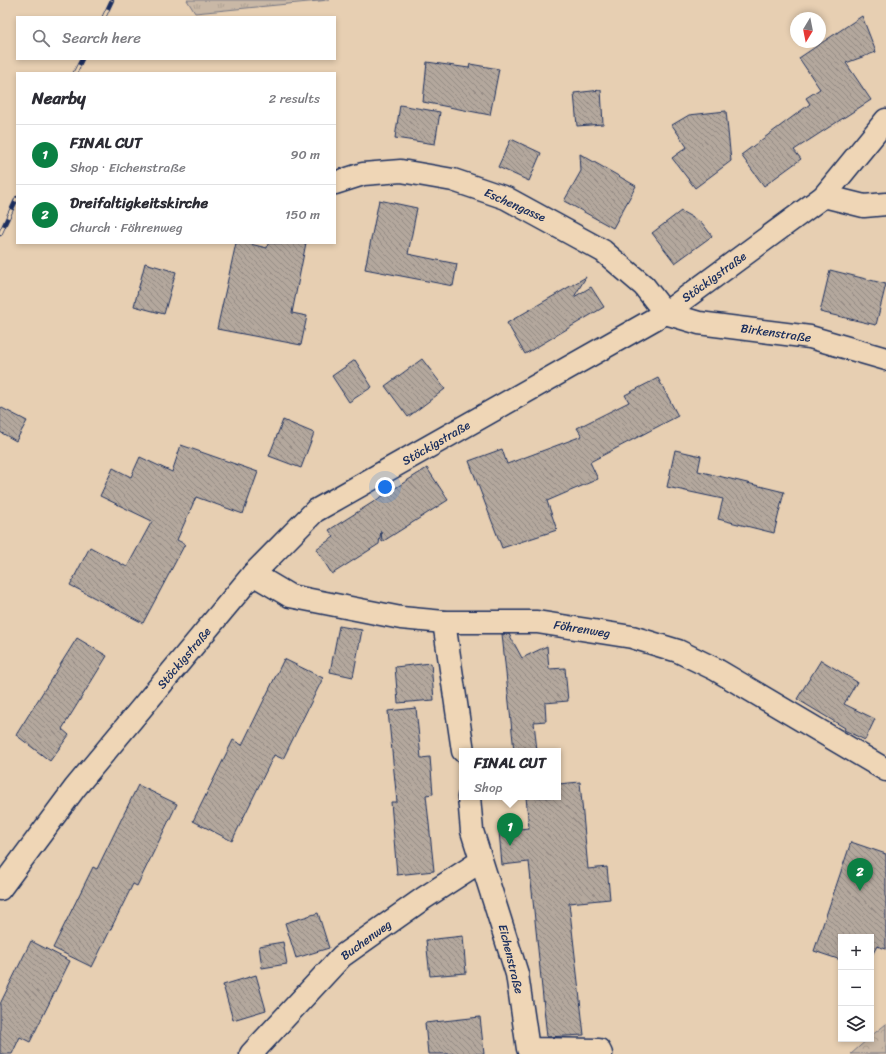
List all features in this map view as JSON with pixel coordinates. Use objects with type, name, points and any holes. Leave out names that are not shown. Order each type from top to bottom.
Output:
[{"type":"street","name":"Stöckigstraße","points":[[0,889],[76,788],[253,574],[315,511],[665,313],[824,196],[886,120]]},
{"type":"street","name":"Eschengasse","points":[[336,183],[364,174],[401,171],[454,180],[506,198],[603,251],[644,286],[665,313]]},
{"type":"street","points":[[824,196],[864,206],[886,204]]},
{"type":"street","name":"Birkenstraße","points":[[665,313],[700,322],[810,337],[886,359]]},
{"type":"street","name":"Föhrenweg","points":[[253,574],[290,596],[401,618],[444,622],[537,622],[632,637],[678,652],[715,669],[886,770]]},
{"type":"street","points":[[444,622],[463,748]]},
{"type":"street","name":"Eichenstraße","points":[[469,800],[472,831],[517,974],[528,1049],[599,1050],[601,1054]]},
{"type":"street","name":"Buchenweg","points":[[251,1054],[342,956],[424,898],[481,861]]},
{"type":"green space","points":[[187,0],[329,0],[195,13]]},
{"type":"green space","points":[[886,1024],[886,1054],[851,1054],[865,1042],[874,1042],[874,1034]]},
{"type":"building","points":[[862,16],[876,52],[846,63],[871,100],[794,150],[801,159],[764,186],[741,155],[810,104],[806,98],[820,89],[799,58],[814,48],[826,48],[826,40]]},
{"type":"building","points":[[427,62],[469,68],[470,64],[499,69],[490,115],[423,102]]},
{"type":"building","points":[[601,90],[603,124],[577,126],[574,93]]},
{"type":"building","points":[[400,105],[440,112],[435,144],[395,138]]},
{"type":"building","points":[[726,111],[731,161],[695,188],[672,158],[687,147],[672,125],[689,115]]},
{"type":"building","points":[[511,139],[541,153],[529,181],[498,167]]},
{"type":"building","points":[[580,154],[636,186],[613,228],[564,201],[581,171]]},
{"type":"building","points":[[379,200],[417,208],[408,254],[457,264],[453,286],[365,269]]},
{"type":"building","points":[[681,211],[702,223],[712,236],[675,263],[652,233]]},
{"type":"building","points":[[236,244],[250,244],[267,248],[268,244],[306,244],[292,313],[307,316],[301,345],[217,329]]},
{"type":"building","points":[[145,263],[176,272],[164,314],[134,306]]},
{"type":"building","points":[[830,270],[886,284],[876,325],[820,312]]},
{"type":"building","points":[[586,277],[574,297],[591,287],[604,307],[525,354],[507,323]]},
{"type":"building","points":[[422,359],[445,389],[408,417],[385,386]]},
{"type":"building","points":[[355,360],[372,387],[349,402],[332,376]]},
{"type":"building","points":[[658,378],[678,416],[590,462],[598,479],[547,501],[557,530],[502,548],[469,461],[502,449],[507,464],[582,436],[577,428],[629,402],[625,395]]},
{"type":"building","points":[[0,407],[27,421],[16,441],[0,432]]},
{"type":"building","points":[[283,420],[314,433],[301,468],[269,456]]},
{"type":"building","points":[[181,445],[258,472],[243,514],[196,497],[177,540],[185,544],[143,623],[70,585],[90,547],[127,567],[152,521],[100,496],[113,468],[131,477],[140,457],[172,472]]},
{"type":"building","points":[[675,450],[701,456],[698,471],[784,492],[774,533],[718,519],[723,499],[667,487]]},
{"type":"building","points":[[427,468],[448,500],[382,542],[381,531],[379,544],[332,574],[316,549],[334,537],[329,530]]},
{"type":"building","points":[[339,626],[362,630],[353,677],[330,672]]},
{"type":"building","points":[[502,634],[509,634],[522,658],[547,646],[549,669],[565,668],[568,701],[545,703],[546,721],[534,722],[537,748],[514,748]]},
{"type":"building","points":[[77,638],[107,656],[62,729],[69,735],[50,761],[16,735]]},
{"type":"building","points":[[284,659],[323,678],[283,759],[274,755],[232,841],[193,821],[233,740],[242,745]]},
{"type":"building","points":[[821,660],[857,682],[844,704],[875,719],[865,740],[844,730],[845,728],[797,699]]},
{"type":"building","points":[[431,663],[434,700],[398,703],[395,667]]},
{"type":"building","points":[[416,708],[421,758],[430,757],[433,794],[426,795],[434,871],[397,875],[391,802],[397,802],[388,711]]},
{"type":"building","points":[[580,782],[588,869],[607,867],[610,899],[569,903],[584,1035],[547,1037],[529,862],[502,865],[499,831],[529,828],[526,800],[561,800],[561,784]]},
{"type":"building","points":[[138,785],[177,804],[137,886],[133,884],[92,967],[53,948],[93,867],[97,869]]},
{"type":"building","points":[[851,842],[886,854],[886,949],[877,946],[874,952],[874,934],[838,934],[838,959],[814,951]]},
{"type":"building","points":[[318,913],[329,948],[296,958],[285,923]]},
{"type":"building","points":[[463,936],[466,973],[430,976],[426,940]]},
{"type":"building","points":[[31,941],[70,961],[30,1042],[20,1037],[12,1054],[0,1054],[0,1004]]},
{"type":"building","points":[[283,942],[287,964],[262,968],[259,946]]},
{"type":"building","points":[[256,975],[266,1010],[233,1020],[223,985]]},
{"type":"building","points":[[480,1017],[484,1054],[428,1054],[425,1023]]},
{"type":"railway","points":[[104,16],[112,0]]},
{"type":"railway","points":[[76,72],[82,60]]},
{"type":"railway","points":[[0,234],[16,200]]},
{"type":"place","name":"FINAL CUT","points":[[510,846]]},
{"type":"place","name":"Dreifaltigkeitskirche","points":[[860,891]]}]
